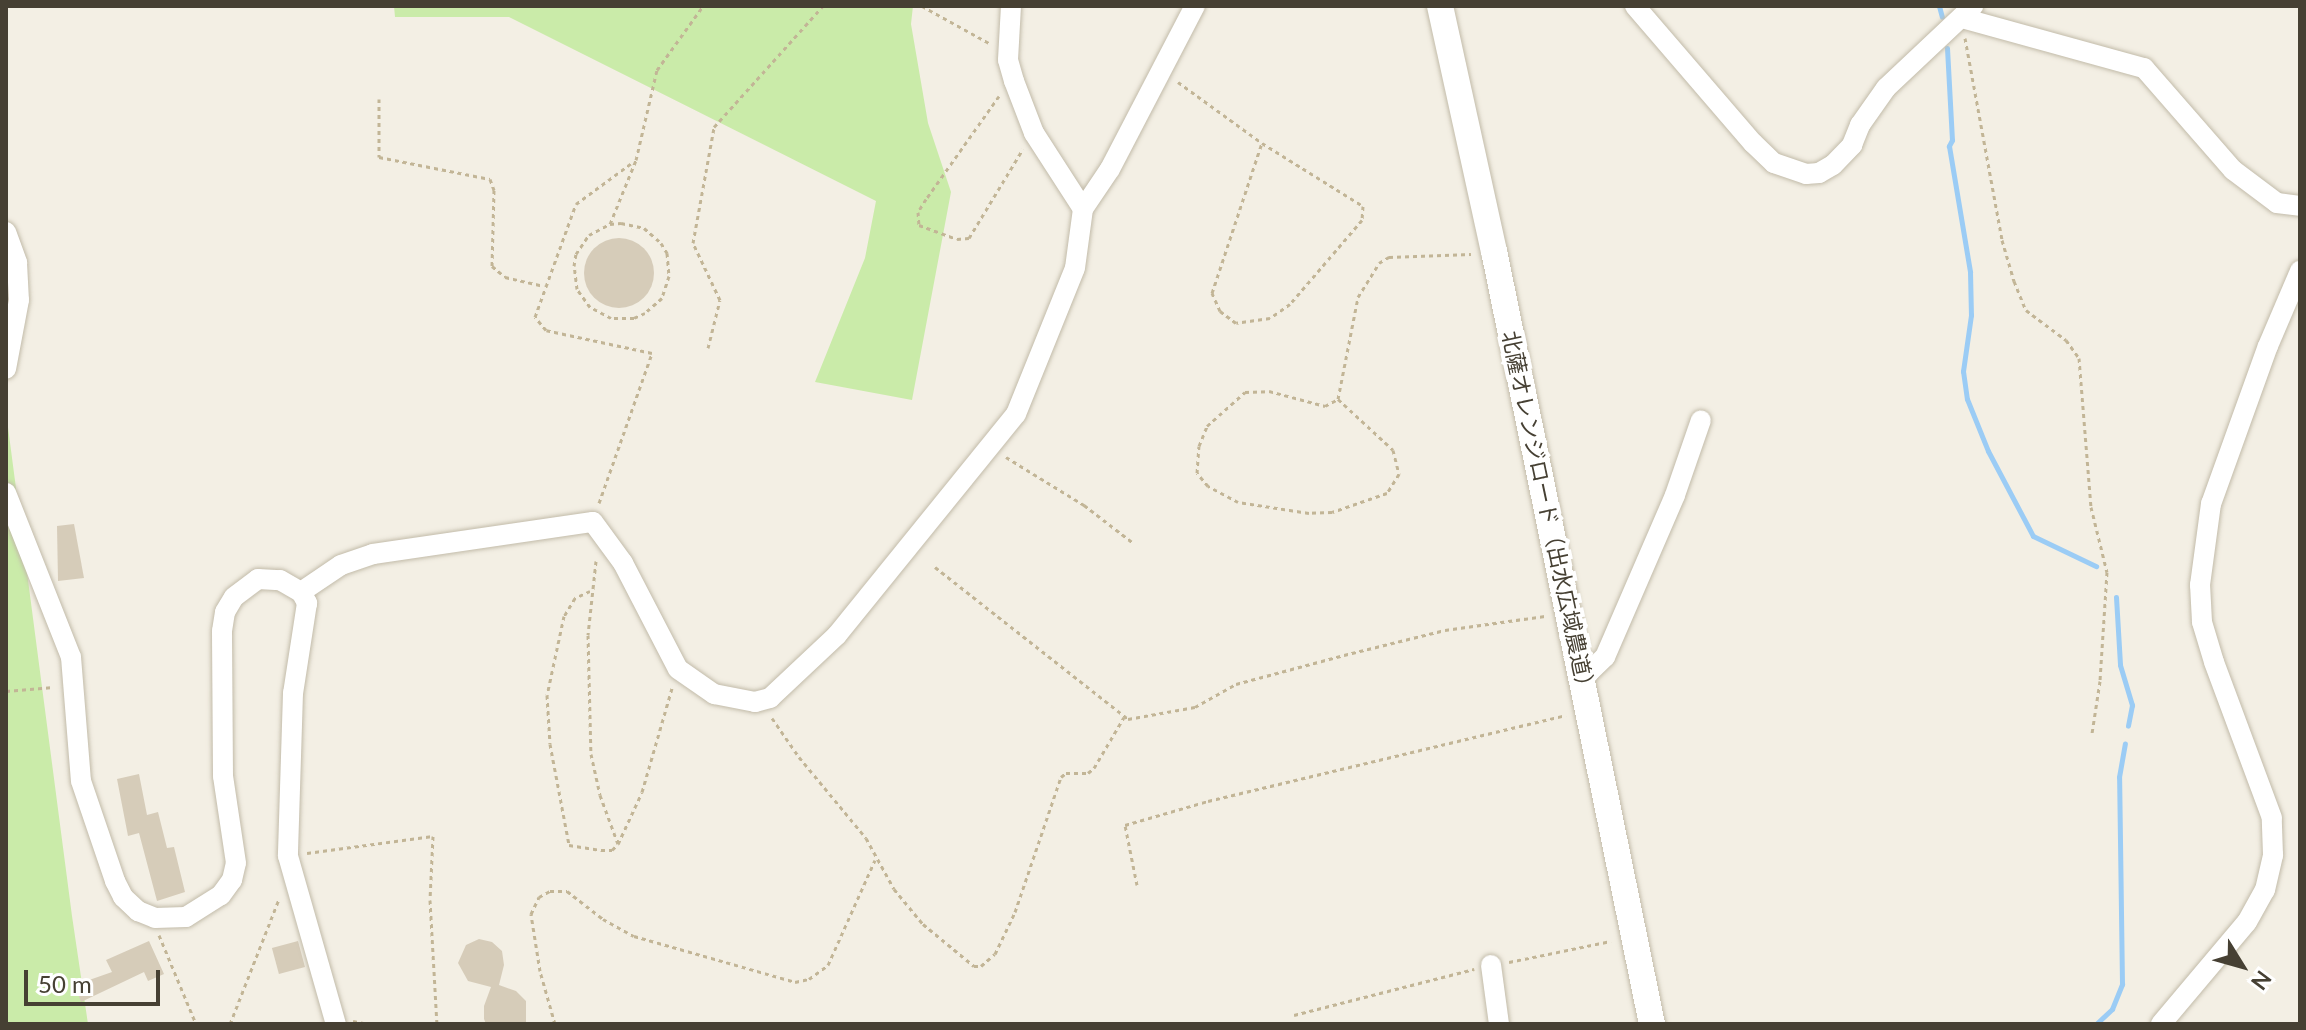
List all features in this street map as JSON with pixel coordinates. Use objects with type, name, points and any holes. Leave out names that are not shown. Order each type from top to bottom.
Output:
[{"type":"street","points":[[1011,6],[1010,68],[1034,133],[1083,209]]},
{"type":"street","points":[[301,592],[341,565],[373,554],[599,528],[623,563],[678,669],[714,694],[755,702],[780,690],[837,635],[1016,414],[1054,327],[1075,268],[1083,209],[1110,169],[1195,6]]},
{"type":"street","name":"北薩オレンジロード（出水広域農道）","points":[[1440,6],[1494,251],[1652,1024]]},
{"type":"street","points":[[1635,6],[1753,143],[1774,163],[1806,174],[1819,173],[1833,165],[1852,145],[1860,125],[1886,88],[1964,10],[2144,68],[2233,170],[2277,203],[2300,206]]},
{"type":"street","points":[[6,232],[17,263],[19,300],[6,369]]},
{"type":"street","points":[[2161,1024],[2247,922],[2265,890],[2273,855],[2272,818],[2214,662],[2202,622],[2200,585],[2211,504],[2268,346],[2300,271]]},
{"type":"street","points":[[1582,679],[1605,657],[1675,495],[1701,420]]},
{"type":"street","points":[[6,493],[71,657],[76,685],[81,781],[96,824],[123,897],[138,911],[155,918],[186,917],[206,908],[221,895],[234,872],[223,776],[222,631],[225,612],[234,597],[258,579],[280,580],[301,592],[307,603],[293,693],[291,866],[336,1024]]},
{"type":"street","points":[[1491,965],[1499,1024]]},
{"type":"path","points":[[610,224],[644,228],[667,253],[669,276],[662,298],[634,318],[611,318],[600,314],[582,299],[574,278],[576,254],[589,235],[610,224],[636,160],[657,70],[703,6]]},
{"type":"path","points":[[708,348],[720,300],[693,243],[714,127],[823,6]]},
{"type":"path","points":[[922,6],[990,43],[1010,68],[918,212],[919,225],[957,239],[969,238],[1004,175],[1034,133]]},
{"type":"path","points":[[1964,10],[2002,240],[2014,281],[2026,310],[2066,340],[2079,358],[2091,507],[2107,572],[2100,681],[2092,733]]},
{"type":"path","points":[[1162,70],[1262,143],[1362,204],[1364,215],[1290,304],[1270,318],[1236,323],[1220,311],[1212,293],[1262,143]]},
{"type":"path","points":[[379,99],[376,151],[379,157],[490,179],[494,190],[492,266],[505,277],[544,286]]},
{"type":"path","points":[[618,844],[600,795],[591,754],[588,702],[590,591],[599,528],[652,353],[546,330],[535,317],[576,204],[636,160]]},
{"type":"path","points":[[1338,399],[1358,297],[1379,263],[1389,257],[1494,251]]},
{"type":"path","points":[[1269,391],[1325,406],[1338,399],[1393,450],[1399,474],[1387,493],[1332,512],[1309,513],[1238,502],[1208,486],[1197,473],[1197,456],[1207,426],[1230,402],[1245,392],[1269,391]]},
{"type":"path","points":[[991,448],[1084,505],[1132,542]]},
{"type":"path","points":[[935,567],[1124,717],[1195,707],[1236,684],[1445,630],[1569,612]]},
{"type":"path","points":[[590,591],[575,598],[564,616],[547,695],[550,744],[569,845],[612,850],[631,824],[678,669]]},
{"type":"path","points":[[6,691],[76,685]]},
{"type":"path","points":[[761,700],[799,757],[866,838],[894,889],[923,924],[974,966],[981,966],[995,954],[1015,912],[1061,777],[1066,773],[1088,773],[1094,768],[1124,717]]},
{"type":"path","points":[[1137,885],[1125,825],[1223,797],[1589,710]]},
{"type":"path","points":[[230,1024],[291,866],[433,836],[430,900],[437,1024]]},
{"type":"path","points":[[555,1024],[540,971],[531,914],[539,897],[550,891],[567,891],[603,919],[634,936],[795,982],[809,979],[828,965],[876,858]]},
{"type":"path","points":[[155,918],[173,974],[196,1024]]},
{"type":"path","points":[[1294,1015],[1491,965],[1634,936]]},
{"type":"green space","points":[[394,6],[913,6],[911,24],[928,123],[951,192],[912,400],[815,382],[865,258],[876,201],[509,17],[395,17]]},
{"type":"green space","points":[[6,412],[72,916],[88,1024],[6,1024]]},
{"type":"building","points":[[626,238],[648,253],[654,273],[652,287],[644,298],[633,306],[612,308],[594,298],[586,287],[584,266],[594,248],[605,240]]},
{"type":"building","points":[[74,524],[84,578],[58,581],[57,526]]},
{"type":"building","points":[[139,774],[147,815],[158,812],[167,848],[174,847],[185,892],[157,901],[139,833],[128,836],[117,779]]},
{"type":"building","points":[[479,939],[492,942],[502,951],[504,965],[499,985],[516,991],[526,1001],[526,1024],[486,1024],[484,1006],[491,987],[468,981],[458,963],[466,945]]},
{"type":"building","points":[[149,941],[164,974],[148,981],[144,972],[81,1002],[75,985],[112,972],[106,960]]},
{"type":"building","points":[[298,941],[305,967],[279,974],[272,948]]},
{"type":"waterway","points":[[1939,6],[1942,17]]},
{"type":"waterway","points":[[1947,48],[1952,140],[1949,146],[1970,272],[1971,315],[1963,371],[1967,399],[1988,451],[2033,536],[2096,566]]},
{"type":"waterway","points":[[2116,597],[2120,665],[2132,705],[2128,726]]},
{"type":"waterway","points":[[2096,1024],[2112,1009],[2122,984],[2119,777],[2125,744]]}]
